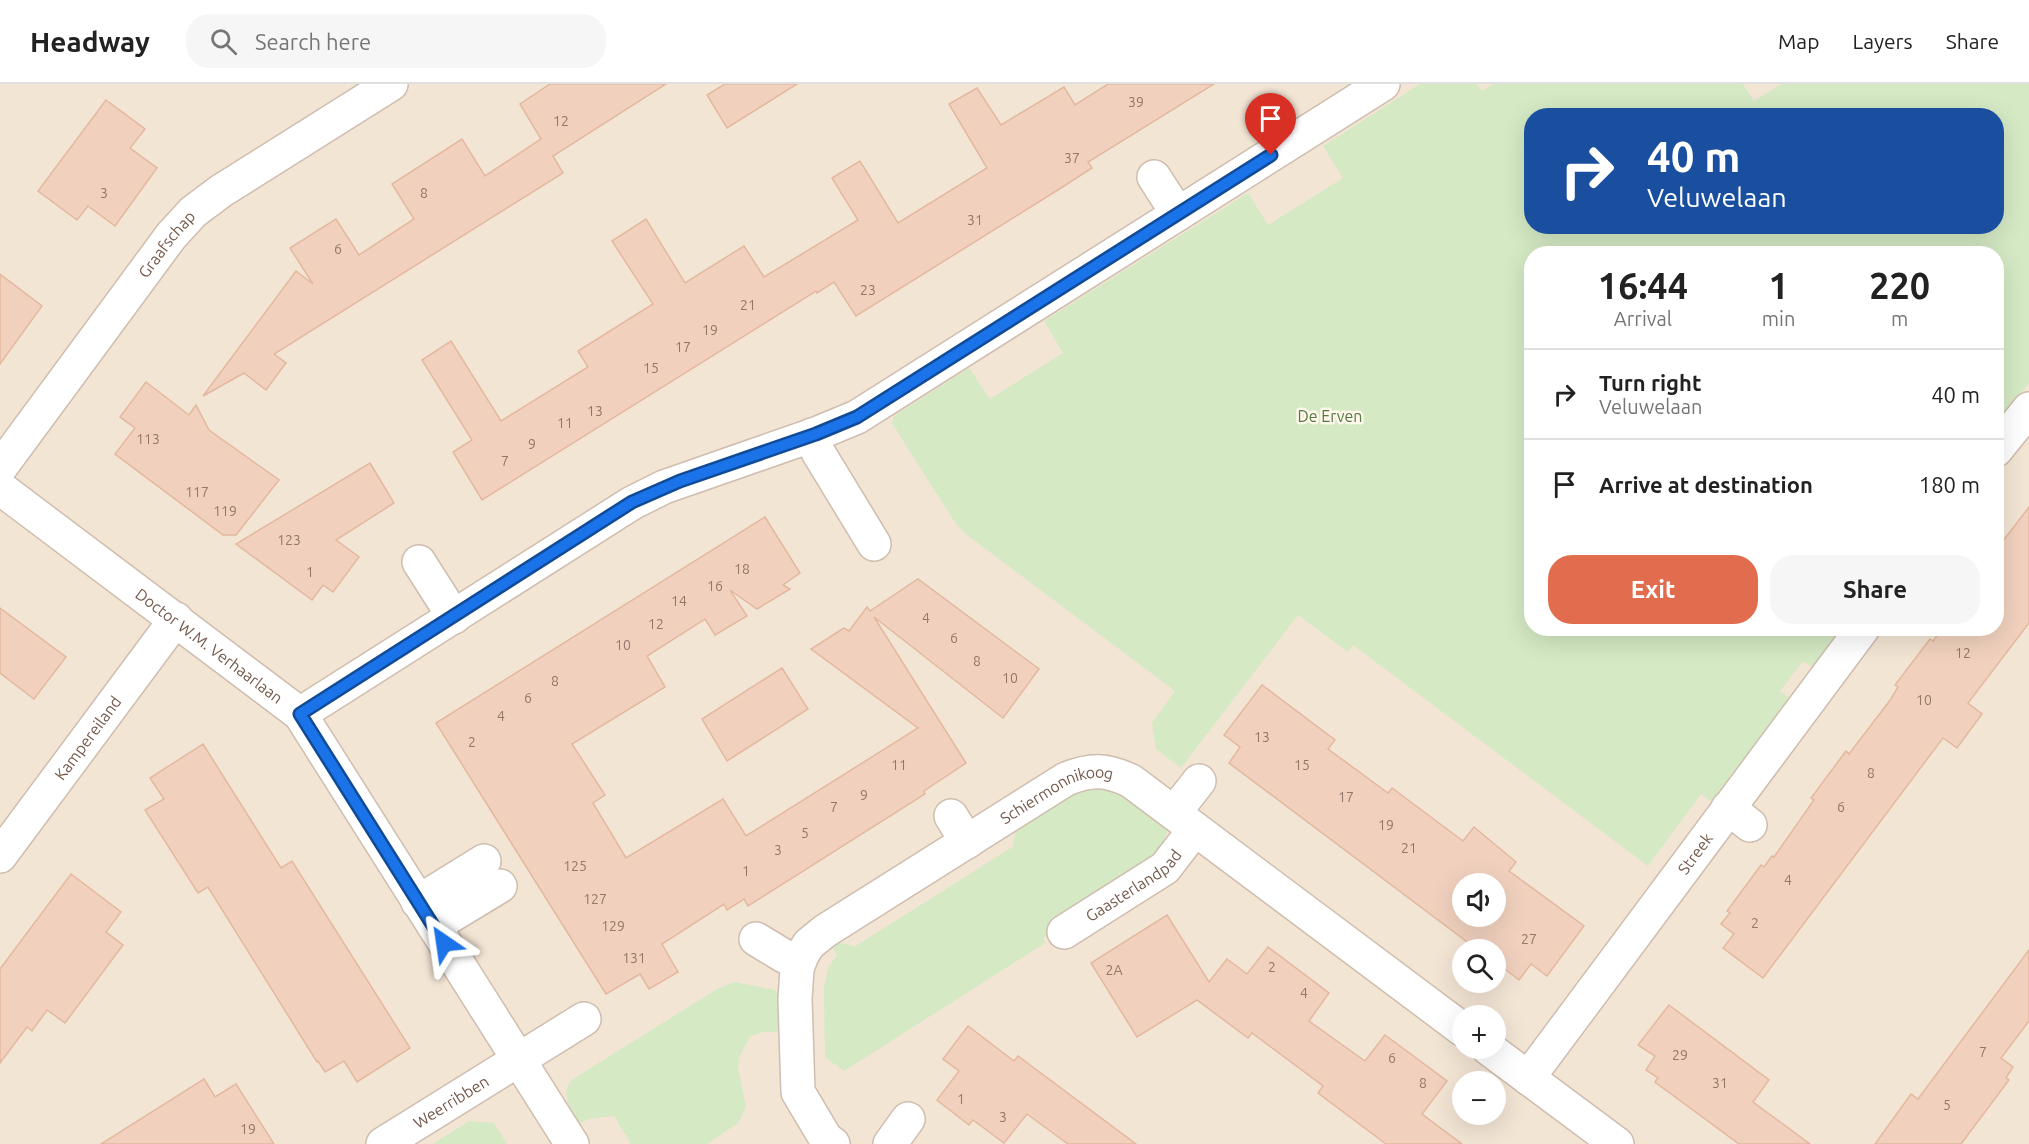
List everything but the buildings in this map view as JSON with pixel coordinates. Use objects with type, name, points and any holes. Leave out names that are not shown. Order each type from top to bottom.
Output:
[{"type":"street","name":"Graafschap","points":[[0,468],[171,236],[193,212],[221,191],[391,84]]},
{"type":"street","points":[[300,714],[632,502],[680,481],[853,420],[1383,84]]},
{"type":"street","points":[[1154,177],[1178,214]]},
{"type":"street","points":[[2004,440],[2029,409]]},
{"type":"street","points":[[812,435],[818,452],[874,544]]},
{"type":"street","name":"Doctor W.M. Verhaarlaan","points":[[0,488],[300,714],[572,1144]]},
{"type":"street","points":[[419,562],[453,616]]},
{"type":"street","name":"Kampereiland","points":[[0,855],[176,619]]},
{"type":"street","name":"Streek","points":[[1528,1078],[1739,817],[1858,636]]},
{"type":"street","name":"Schiermonnikoog","points":[[799,961],[809,944],[959,829],[1066,779],[1095,771],[1114,774],[1131,781],[1452,1022]]},
{"type":"street","name":"Gaasterlandpad","points":[[1064,932],[1165,868],[1199,781]]},
{"type":"street","points":[[426,914],[492,873]]},
{"type":"street","points":[[756,939],[784,956],[799,961],[795,999],[798,1092],[826,1142]]},
{"type":"street","name":"Weerribben","points":[[383,1144],[584,1019]]},
{"type":"street","points":[[1503,1059],[1617,1144]]},
{"type":"shaded area","points":[[0,84],[2029,84],[2029,1144],[0,1144]]},
{"type":"green space","name":"De Erven","points":[[1420,84],[1477,84],[1482,91],[1493,84],[1743,84],[1754,101],[1781,84],[2029,84],[2029,383],[2004,413],[2004,246],[1524,246],[1524,636],[1836,636],[1812,667],[1803,661],[1780,691],[1790,698],[1713,800],[1710,801],[1701,794],[1648,866],[1353,645],[1348,652],[1298,615],[1181,768],[1156,749],[1152,723],[1175,691],[963,532],[892,423],[894,416],[969,368],[990,399],[1063,353],[1044,321],[1248,193],[1268,225],[1343,178],[1323,146]]},
{"type":"green space","points":[[1091,788],[1114,790],[1168,830],[1156,857],[1048,925],[1052,932],[1043,938],[1045,943],[844,1071],[825,1057],[824,988],[828,968],[837,955],[831,945],[843,943],[854,947],[1014,846],[1016,829],[1071,794]]},
{"type":"green space","points":[[734,982],[775,990],[779,995],[779,1032],[763,1032],[750,1036],[739,1057],[738,1067],[746,1107],[738,1123],[707,1144],[631,1144],[614,1116],[588,1119],[580,1124],[570,1107],[567,1096],[567,1090],[573,1079],[717,989]]},
{"type":"green space","points":[[469,1121],[494,1123],[507,1144],[433,1144]]},
{"type":"route","points":[[444,943],[300,714],[632,502],[680,481],[816,434],[871,409],[1271,155]]}]
